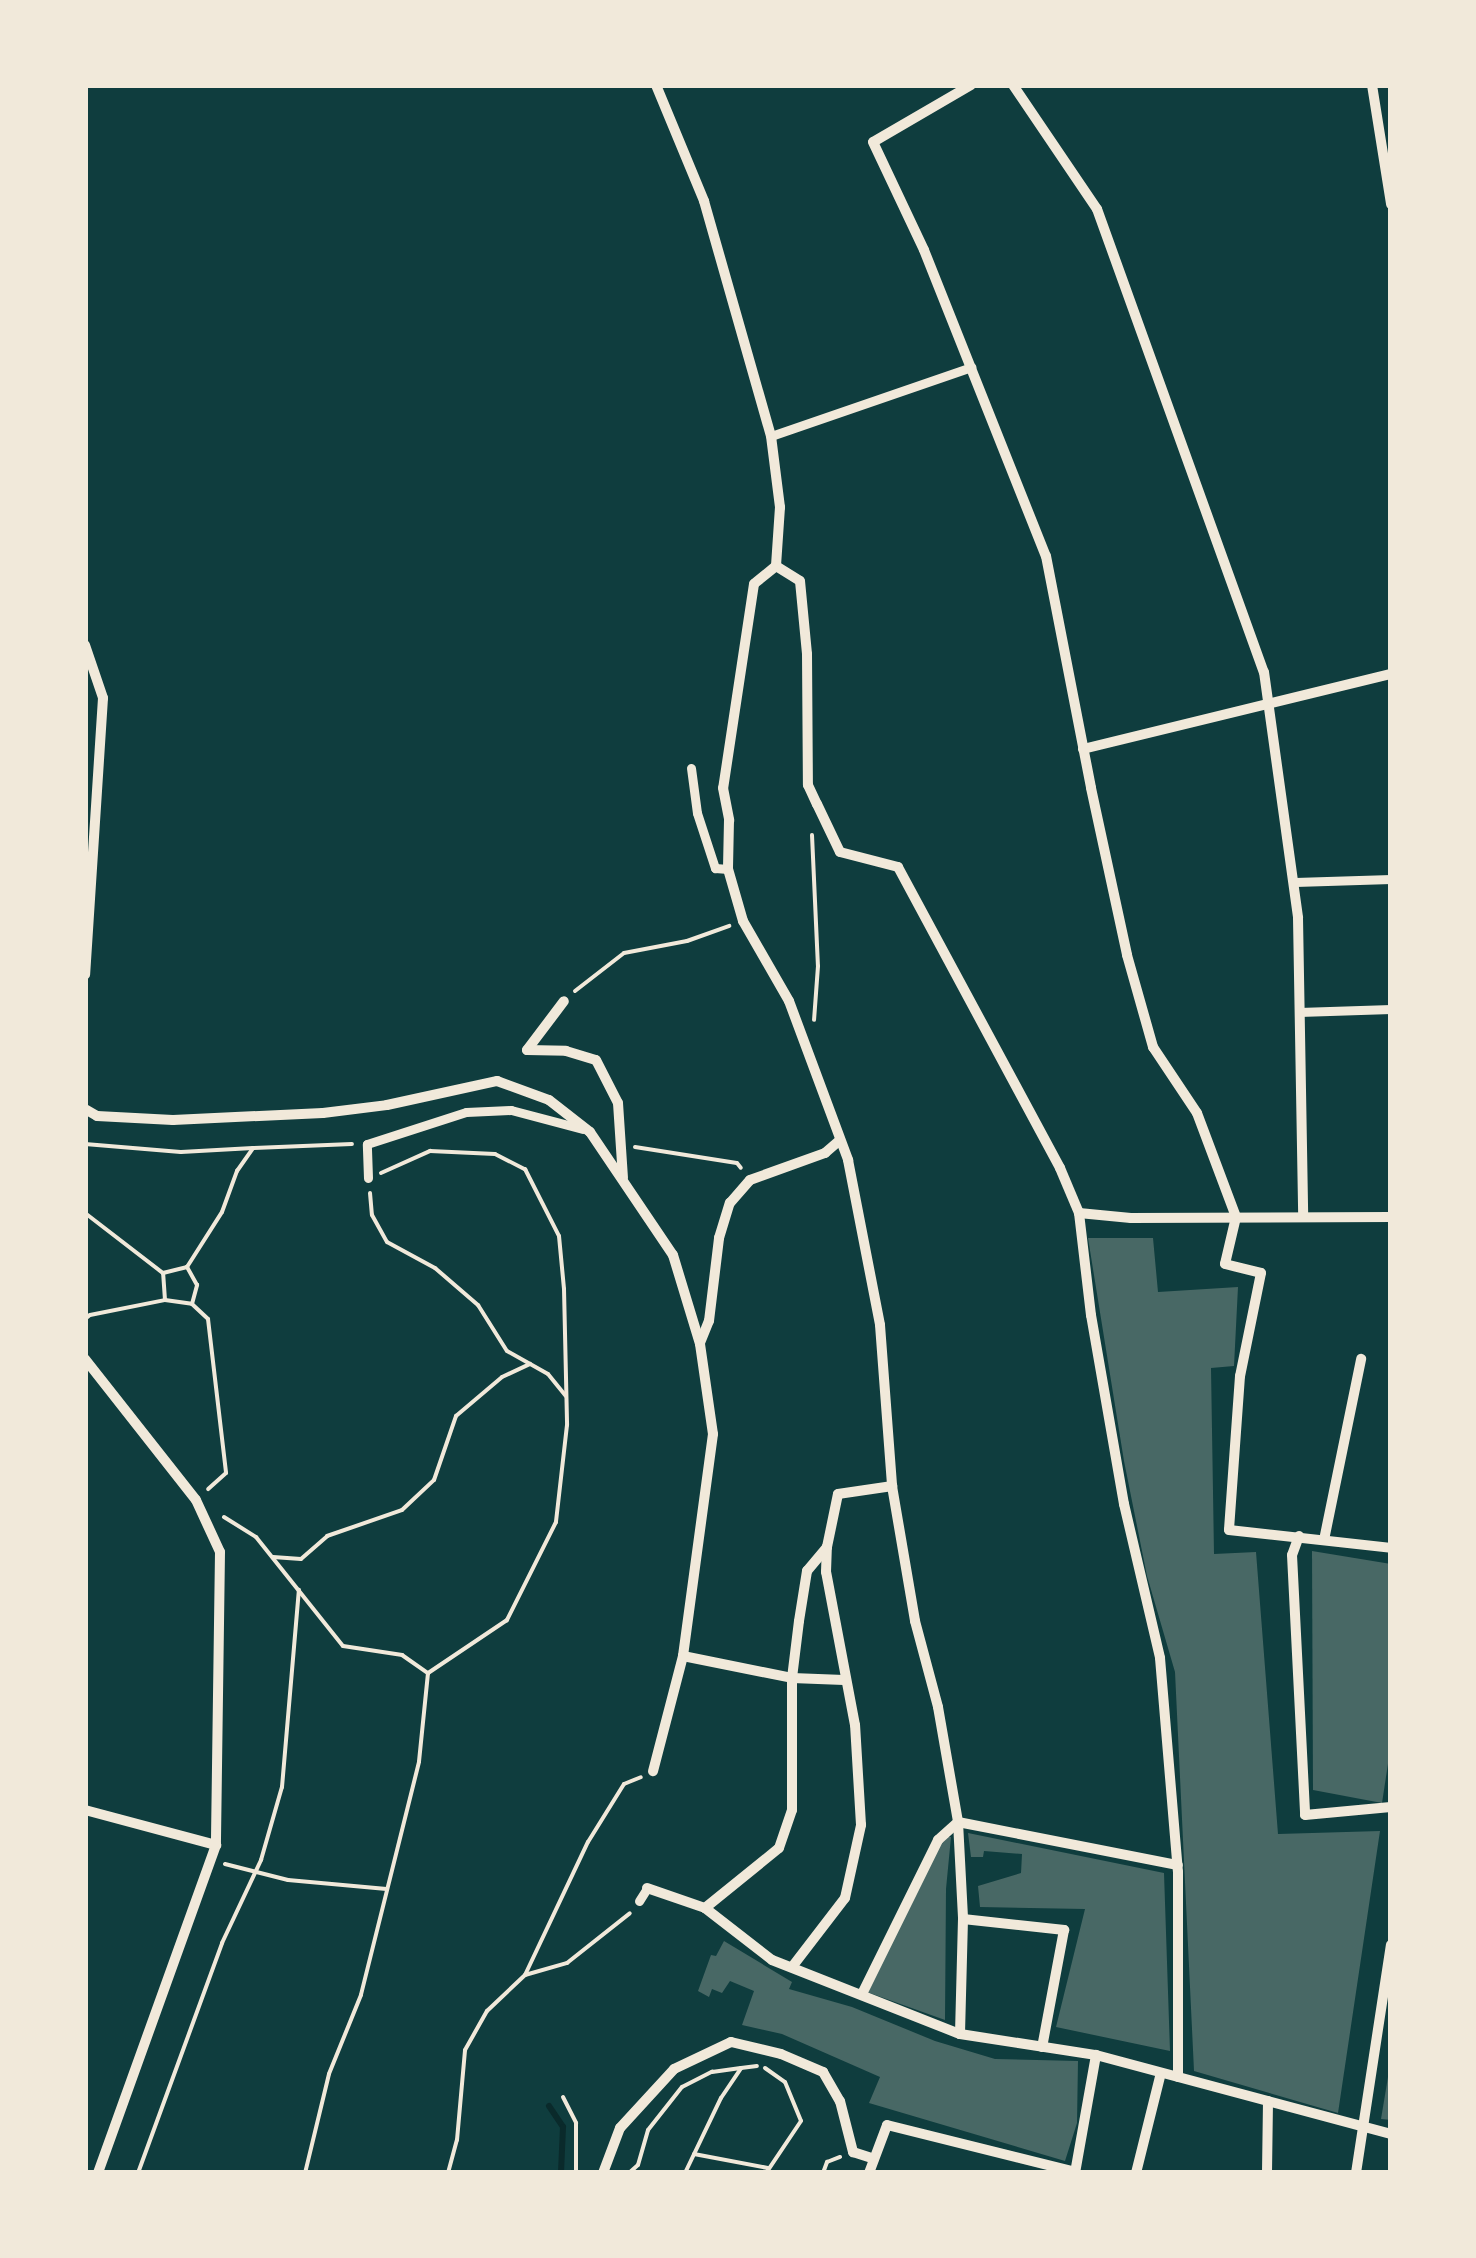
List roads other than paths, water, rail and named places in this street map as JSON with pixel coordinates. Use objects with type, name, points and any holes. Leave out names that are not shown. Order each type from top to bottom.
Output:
[{"type":"street","points":[[656,85],[704,202],[772,436],[780,507],[776,566],[754,584],[723,788],[729,820],[728,869],[743,921],[789,1001],[848,1160],[880,1325],[892,1486],[914,1621],[938,1707],[958,1822],[963,1919],[960,2034]]},
{"type":"street","points":[[971,85],[873,142],[971,367],[1046,556],[1127,955],[1153,1047],[1196,1113],[1236,1217],[1225,1264],[1260,1273],[1240,1376],[1229,1530],[1391,1548]]},
{"type":"street","points":[[1012,85],[1098,209],[1228,563],[1272,706],[1296,882],[1302,1216]]},
{"type":"street","points":[[1372,85],[1387,150],[1391,204]]},
{"type":"street","points":[[772,436],[971,367]]},
{"type":"street","points":[[776,566],[800,581],[807,654],[808,785],[840,852],[898,867],[1080,1212],[1091,1315],[1124,1504],[1160,1658],[1178,1865],[1178,2077]]},
{"type":"street","points":[[85,645],[102,698],[85,974]]},
{"type":"street","points":[[1083,748],[1272,706],[1391,674]]},
{"type":"street","points":[[691,768],[697,813],[715,868],[728,869]]},
{"type":"street","points":[[1296,882],[1391,879]]},
{"type":"street","points":[[564,1000],[527,1050],[566,1051],[596,1060],[618,1103],[623,1178]]},
{"type":"street","points":[[1299,1012],[1391,1009]]},
{"type":"street","points":[[85,1109],[97,1116],[173,1120],[324,1114],[386,1106],[497,1081],[549,1100],[590,1132],[673,1255],[700,1344],[713,1434],[683,1656],[654,1771]]},
{"type":"street","points":[[368,1178],[367,1144],[466,1112],[511,1110],[590,1132]]},
{"type":"street","points":[[700,1344],[709,1320],[719,1238],[730,1204],[750,1180],[825,1153],[839,1140]]},
{"type":"street","points":[[1080,1212],[1130,1218],[1391,1217]]},
{"type":"street","points":[[85,1359],[196,1500],[220,1552],[216,1845],[98,2173]]},
{"type":"street","points":[[1324,1540],[1361,1359]]},
{"type":"street","points":[[792,1967],[845,1898],[861,1825],[855,1725],[844,1680],[826,1547],[838,1494],[892,1486]]},
{"type":"street","points":[[1299,1536],[1292,1555],[1305,1815],[1391,1807]]},
{"type":"street","points":[[705,1908],[779,1848],[792,1810],[792,1678],[807,1571],[826,1547]]},
{"type":"street","points":[[683,1656],[792,1678],[844,1680]]},
{"type":"street","points":[[85,1810],[216,1845]]},
{"type":"street","points":[[958,1822],[1178,1865]]},
{"type":"street","points":[[862,1994],[938,1840],[958,1822]]},
{"type":"street","points":[[638,1902],[647,1888],[705,1908],[772,1960],[960,2034],[1096,2056],[1391,2134]]},
{"type":"street","points":[[963,1919],[1064,1930],[1042,2047]]},
{"type":"street","points":[[1356,2173],[1391,1945]]},
{"type":"street","points":[[603,2173],[620,2128],[674,2069],[732,2042],[781,2054],[823,2072],[840,2101],[853,2152],[874,2159]]},
{"type":"street","points":[[869,2173],[887,2126],[1075,2172],[1096,2056]]},
{"type":"street","points":[[1136,2173],[1160,2072]]},
{"type":"street","points":[[1266,2173],[1268,2101]]},
{"type":"waterway","points":[[549,2106],[563,2127],[561,2173]]}]
